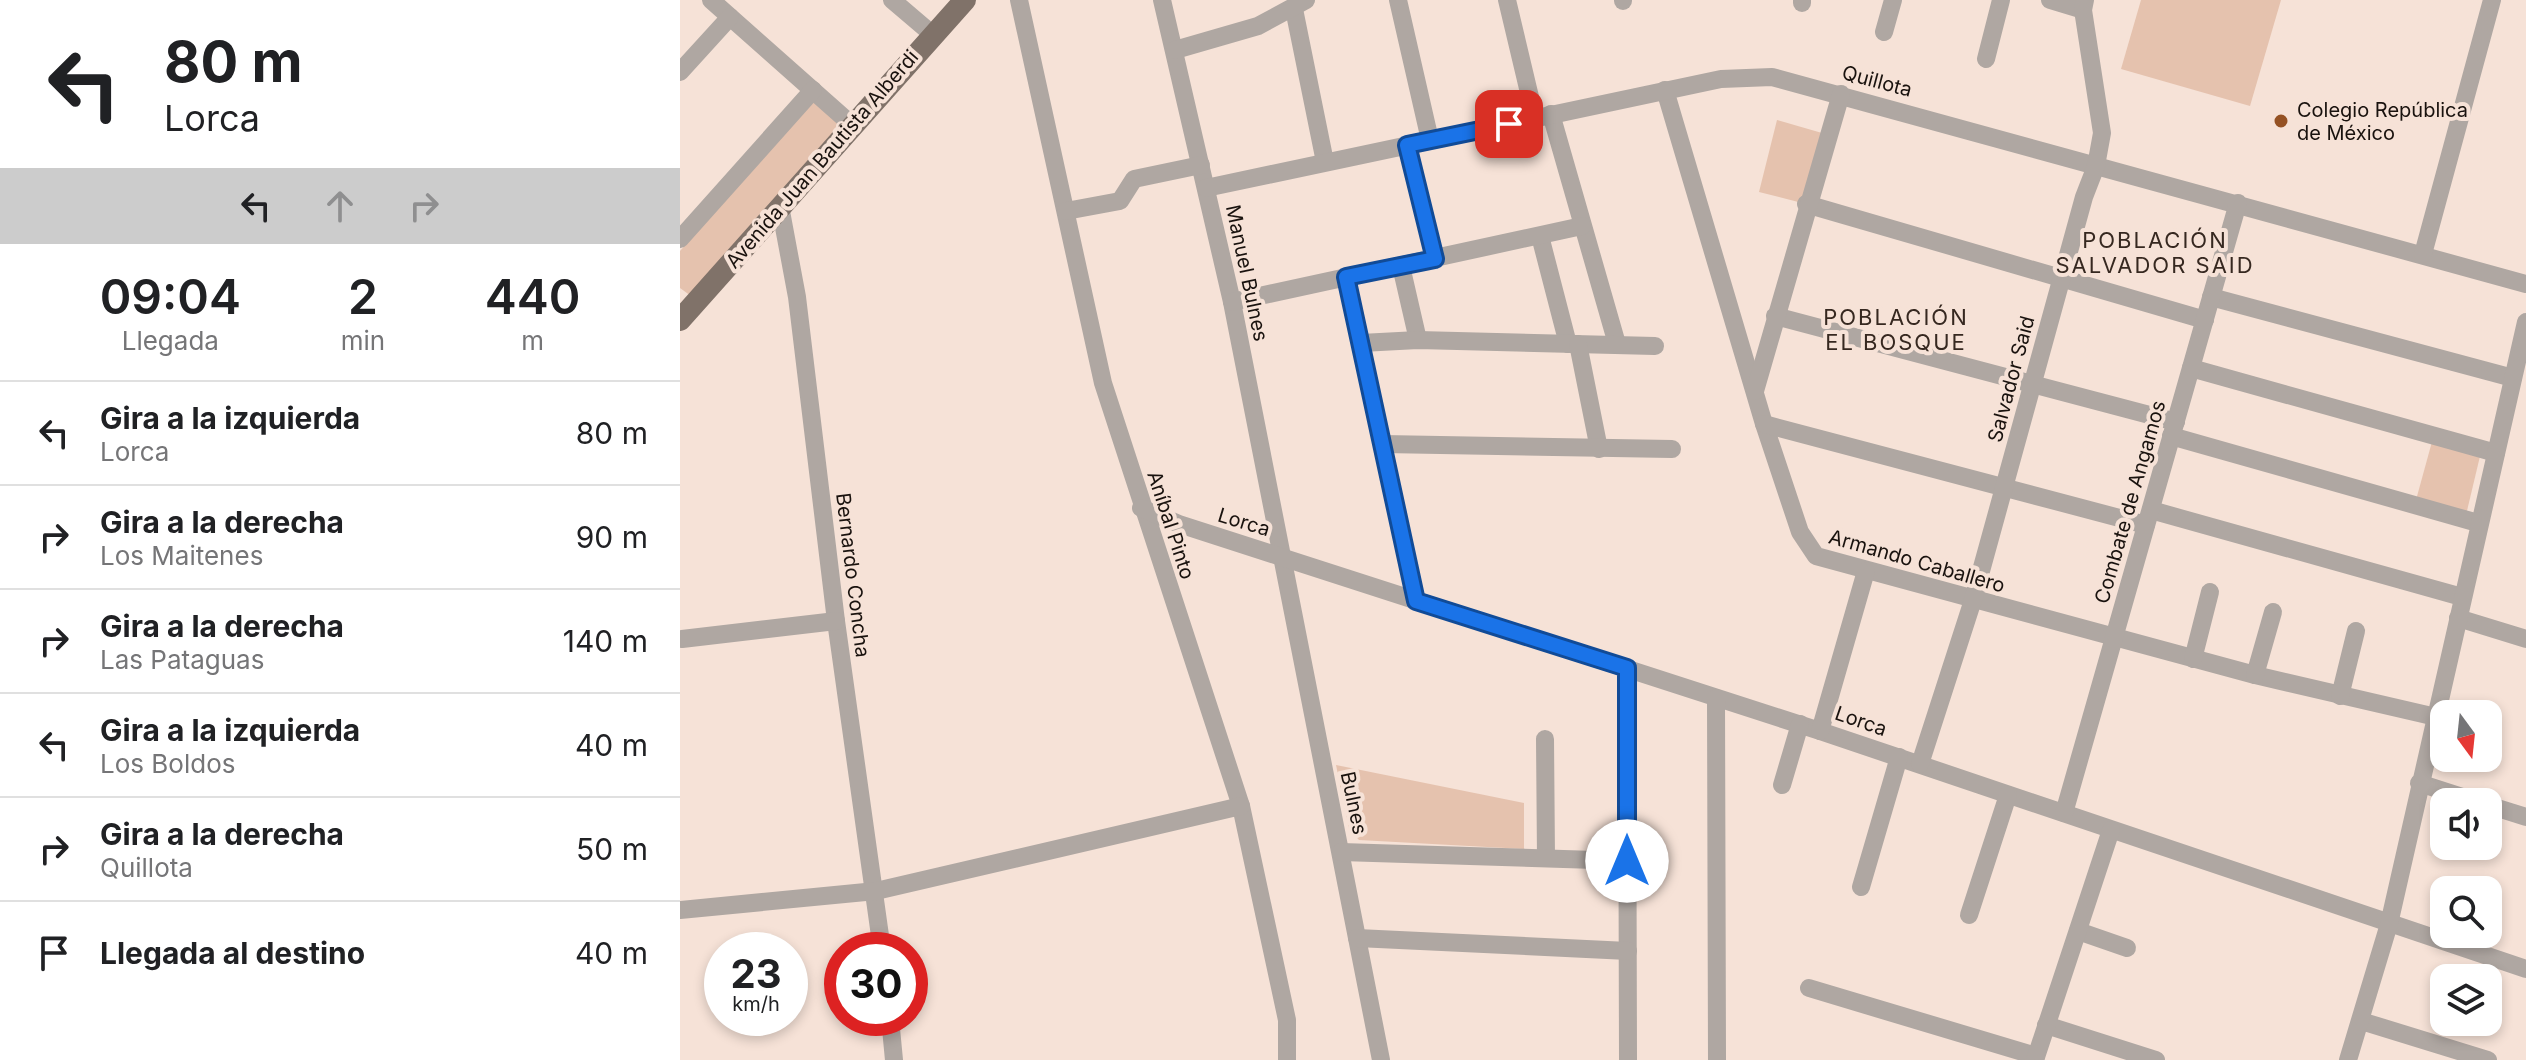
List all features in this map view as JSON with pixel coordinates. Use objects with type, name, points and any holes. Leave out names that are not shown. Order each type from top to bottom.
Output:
[{"type":"main road","name":"Avenida Juan Bautista Alberdi","points":[[684,308],[965,0]]},
{"type":"street","points":[[711,0],[852,125]]},
{"type":"street","points":[[892,0],[932,34]]},
{"type":"street","name":"Aníbal Pinto","points":[[1019,0],[1103,383],[1141,508],[1241,806],[1287,1020],[1287,1060]]},
{"type":"street","name":"Manuel Bulnes","points":[[1162,0],[1232,302],[1281,556]]},
{"type":"street","points":[[1398,0],[1430,140]]},
{"type":"street","points":[[1507,0],[1582,226],[1617,344]]},
{"type":"street","points":[[1884,32],[1893,0]]},
{"type":"street","points":[[1986,59],[2001,0]]},
{"type":"street","points":[[2050,0],[2084,5]]},
{"type":"street","points":[[2423,254],[2492,0]]},
{"type":"street","points":[[1175,50],[1258,26],[1300,5],[1325,162]]},
{"type":"street","name":"Salvador Said","points":[[1920,764],[1973,600],[2061,279],[2096,166],[2102,133],[2084,5]]},
{"type":"street","points":[[680,72],[730,17]]},
{"type":"street","name":"Quillota","points":[[1206,188],[1665,90],[1746,76],[1772,77],[2526,284]]},
{"type":"street","points":[[680,239],[813,90]]},
{"type":"street","name":"Armando Caballero","points":[[1665,90],[1754,394],[1809,551],[1816,556],[1866,571],[2193,659],[2430,716]]},
{"type":"street","points":[[1754,394],[1806,204],[1841,94]]},
{"type":"street","points":[[1407,145],[1435,259]]},
{"type":"street","points":[[1066,211],[1120,201],[1134,179],[1201,165]]},
{"type":"street","name":"Combate de Angamos","points":[[2064,813],[2238,203]]},
{"type":"street","points":[[1806,204],[2205,320]]},
{"type":"street","name":"Bernardo Concha","points":[[780,206],[797,297],[836,621],[880,932]]},
{"type":"street","points":[[1232,302],[1582,226]]},
{"type":"street","points":[[1540,236],[1573,344],[1599,449]]},
{"type":"street","points":[[1401,266],[1418,340]]},
{"type":"street","points":[[1346,277],[1416,601]]},
{"type":"street","points":[[2211,297],[2513,378]]},
{"type":"street","points":[[1775,316],[2033,382],[2478,523]]},
{"type":"street","points":[[2440,700],[2526,322]]},
{"type":"street","points":[[1361,343],[1418,340],[1655,346]]},
{"type":"street","points":[[2191,368],[2496,453]]},
{"type":"street","points":[[1764,424],[2004,490],[2148,517],[2462,597]]},
{"type":"street","points":[[1383,444],[1672,449]]},
{"type":"street","name":"Lorca","points":[[1141,508],[1179,524],[1800,724],[2526,969]]},
{"type":"street","points":[[1153,544],[1162,532],[1179,524]]},
{"type":"street","name":"Bulnes","points":[[1281,556],[1381,1060]]},
{"type":"street","points":[[1820,731],[1866,571]]},
{"type":"street","points":[[2193,659],[2210,592]]},
{"type":"street","points":[[2255,675],[2273,612]]},
{"type":"street","points":[[2458,618],[2526,639]]},
{"type":"street","points":[[682,639],[836,621]]},
{"type":"street","points":[[2340,696],[2356,631]]},
{"type":"street","points":[[1627,668],[1628,1060]]},
{"type":"street","points":[[1716,698],[1717,1060]]},
{"type":"street","points":[[1782,785],[1800,724]]},
{"type":"street","points":[[1545,739],[1546,858]]},
{"type":"street","points":[[2348,1060],[2389,924],[2430,740]]},
{"type":"street","points":[[1861,887],[1899,757]]},
{"type":"street","points":[[2419,783],[2435,788]]},
{"type":"street","points":[[1969,915],[2008,795]]},
{"type":"street","points":[[680,910],[876,891],[1241,806]]},
{"type":"street","points":[[2502,809],[2526,817]]},
{"type":"street","points":[[1809,988],[2036,1058],[2111,830]]},
{"type":"street","points":[[1341,852],[1627,861]]},
{"type":"street","points":[[2078,931],[2127,948]]},
{"type":"street","points":[[1357,938],[1628,951]]},
{"type":"street","points":[[2361,1021],[2488,1060]]},
{"type":"street","points":[[2046,1025],[2156,1060]]},
{"type":"street","points":[[892,1036],[894,1060]]},
{"type":"shaded area","points":[[2141,0],[2281,0],[2250,106],[2121,69]]},
{"type":"shaded area","points":[[813,101],[840,125],[691,296],[680,288],[680,251]]},
{"type":"shaded area","points":[[1777,120],[1822,133],[1806,204],[1759,192]]},
{"type":"shaded area","points":[[2433,438],[2481,452],[2466,515],[2416,500]]},
{"type":"shaded area","points":[[1336,765],[1524,803],[1524,849],[1359,840],[1349,829]]},
{"type":"place","name":"Colegio República de México","points":[[2281,121]]},
{"type":"district","name":"POBLACIÓN SALVADOR SAID","points":[[2155,252]]},
{"type":"district","name":"POBLACIÓN EL BOSQUE","points":[[1896,330]]},
{"type":"route","points":[[1509,124],[1407,145],[1435,259],[1346,277],[1416,601],[1627,668],[1627,861]]}]
